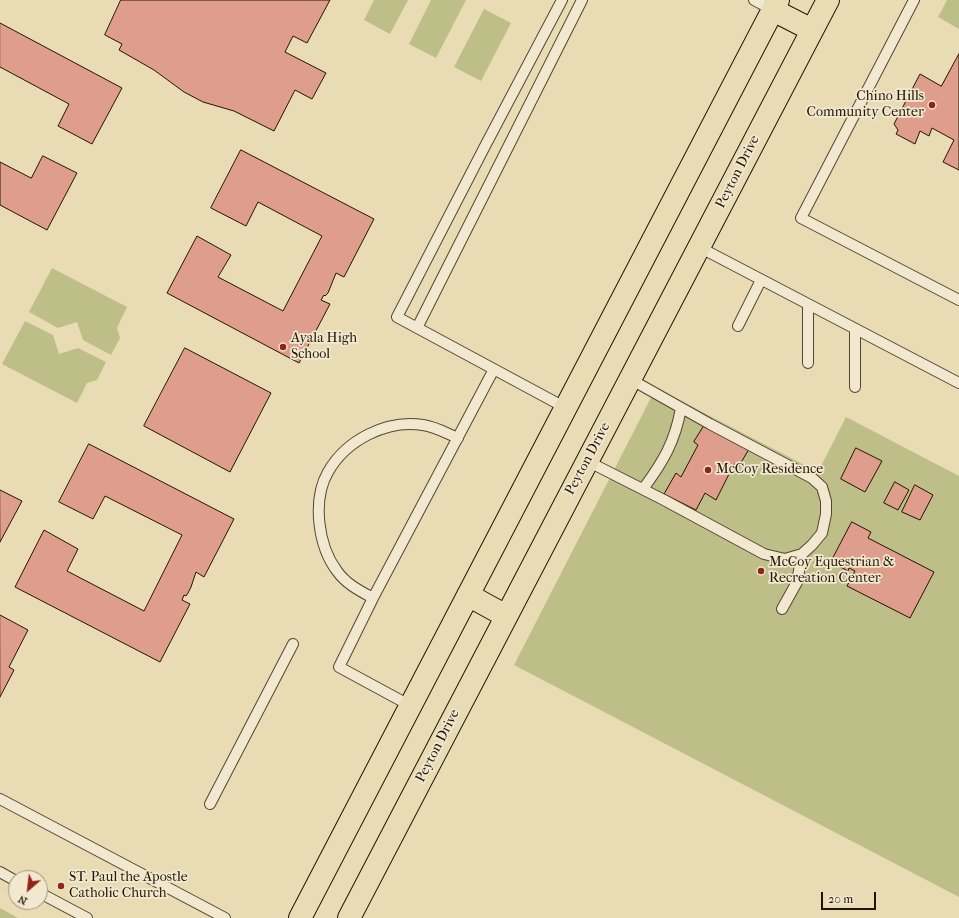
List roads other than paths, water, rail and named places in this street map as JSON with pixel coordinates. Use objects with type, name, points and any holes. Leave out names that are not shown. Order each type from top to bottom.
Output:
[{"type":"main road","name":"Peyton Drive","points":[[349,918],[828,0]]},
{"type":"main road","points":[[300,918],[775,5],[812,30]]},
{"type":"main road","points":[[468,595],[506,616]]},
{"type":"lane","points":[[562,0],[397,317],[566,408]]},
{"type":"lane","points":[[417,328],[582,0]]},
{"type":"lane","points":[[754,0],[775,5]]},
{"type":"lane","points":[[914,0],[801,218],[959,300]]},
{"type":"lane","points":[[699,248],[959,383]]},
{"type":"lane","points":[[738,326],[761,280]]},
{"type":"lane","points":[[808,305],[808,363]]},
{"type":"lane","points":[[855,329],[855,387]]},
{"type":"lane","points":[[411,706],[339,668],[373,598],[494,369]]},
{"type":"lane","points":[[588,461],[764,554],[784,559],[802,554],[822,533],[826,514],[826,501],[822,487],[812,478],[630,379]]},
{"type":"lane","points":[[643,490],[658,469],[674,437],[678,426],[681,408]]},
{"type":"lane","points":[[373,598],[345,581],[337,571],[326,552],[320,530],[319,506],[320,493],[327,473],[337,460],[356,443],[371,433],[386,427],[404,424],[424,425],[434,427],[458,438]]},
{"type":"lane","points":[[782,609],[797,582],[802,554]]},
{"type":"lane","points":[[210,804],[293,644]]},
{"type":"lane","points":[[0,799],[225,918]]},
{"type":"lane","points":[[48,897],[87,918]]},
{"type":"place","name":"Chino Hills Community Center","points":[[932,105]]},
{"type":"place","name":"Ayala High School","points":[[283,347]]},
{"type":"place","name":"McCoy Residence","points":[[708,470]]},
{"type":"place","name":"McCoy Equestrian & Recreation Center","points":[[761,571]]},
{"type":"place","name":"ST. Paul the Apostle Catholic Church","points":[[61,886]]}]
